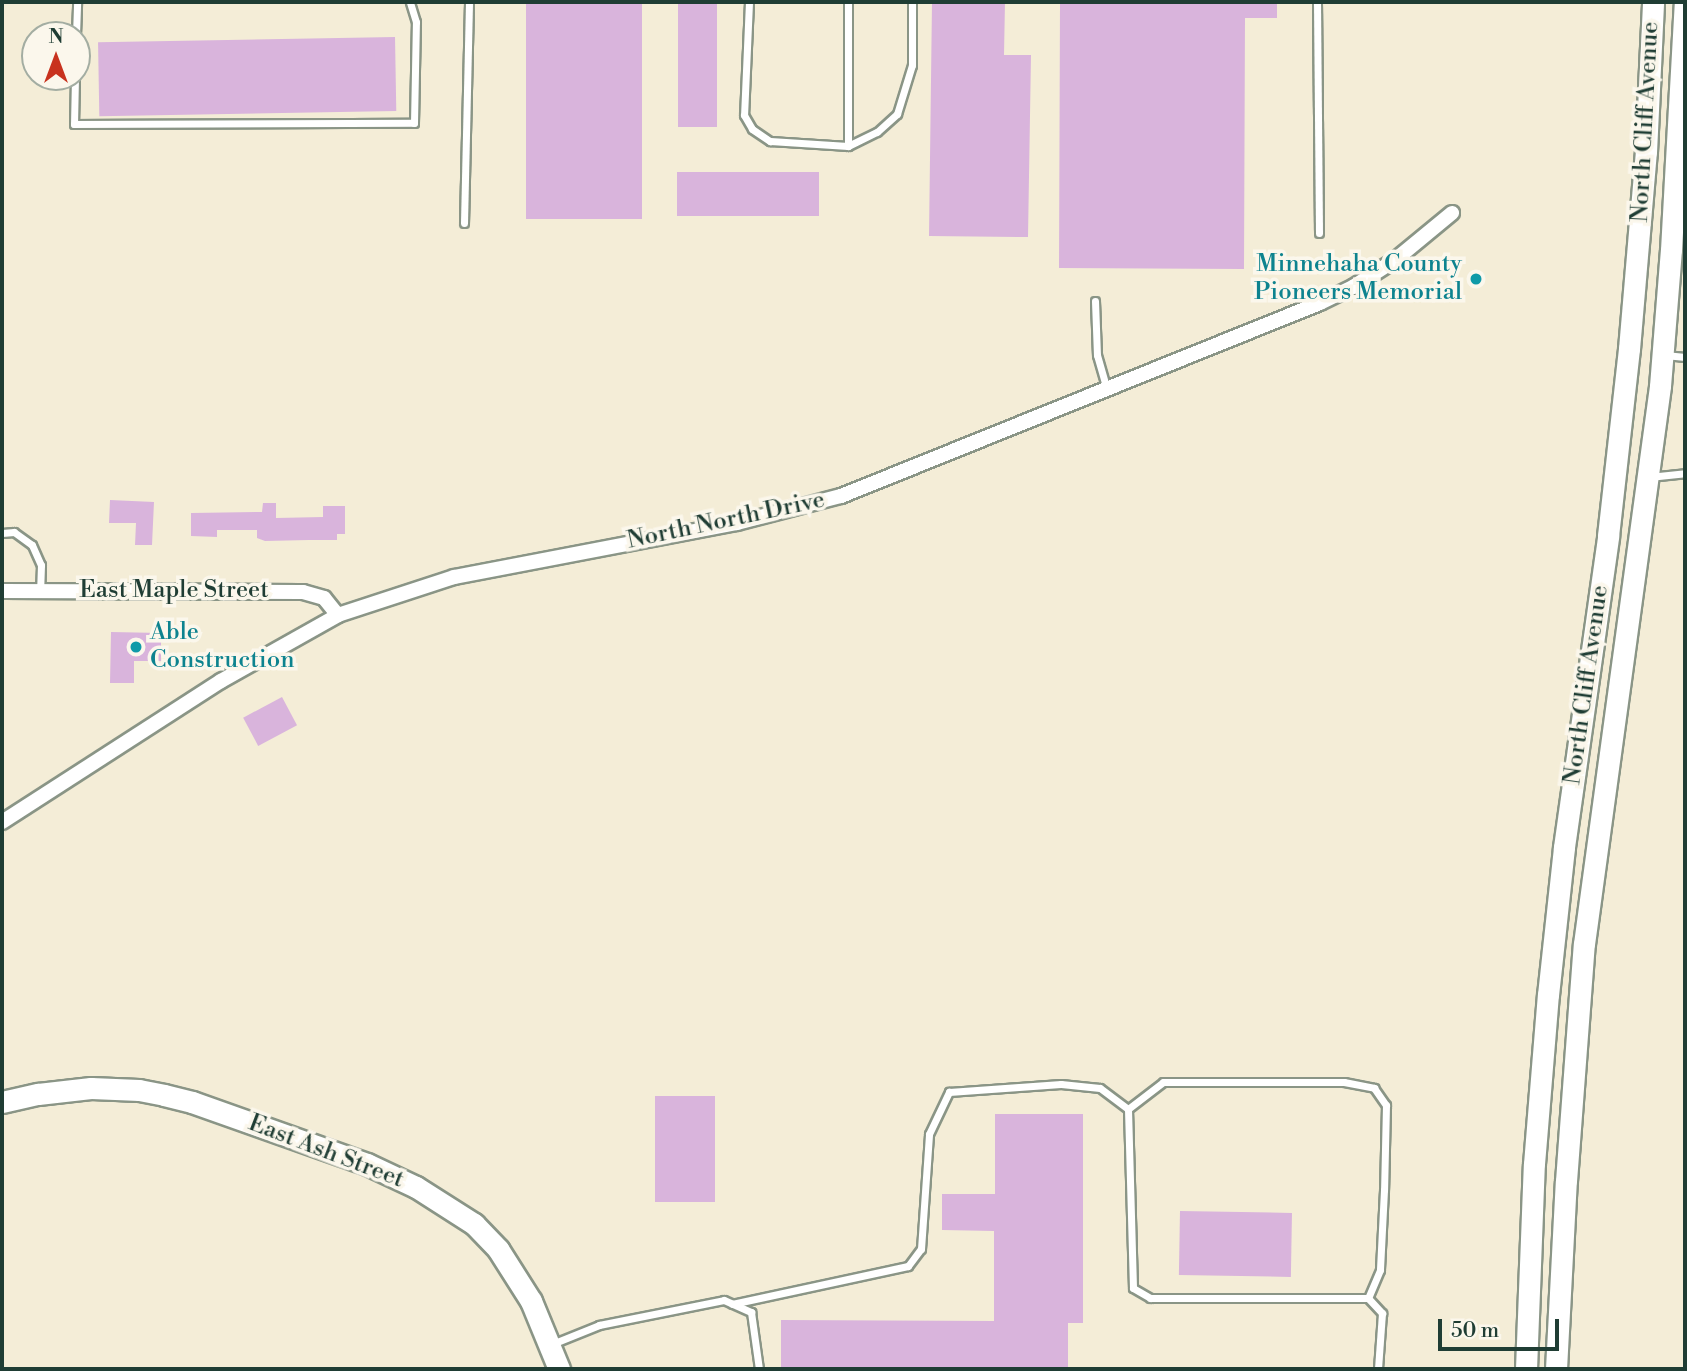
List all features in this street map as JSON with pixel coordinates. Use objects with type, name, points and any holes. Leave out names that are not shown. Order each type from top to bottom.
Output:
[{"type":"main road","name":"North Cliff Avenue","points":[[1526,1369],[1531,1221],[1544,1030],[1558,892],[1608,536],[1629,349],[1646,152],[1653,2]]},
{"type":"main road","name":"North Cliff Avenue","points":[[1556,1369],[1566,1181],[1584,944],[1649,477],[1662,355],[1679,136],[1685,2]]},
{"type":"main road","name":"East Ash Street","points":[[2,1102],[78,1089],[139,1090],[192,1102],[367,1164],[438,1199],[474,1224],[515,1273],[551,1345],[559,1369]]},
{"type":"street","name":"North North Drive","points":[[2,822],[49,789],[221,681],[338,615],[454,577],[799,509],[932,461],[1353,287],[1395,260],[1452,213]]},
{"type":"street","name":"East Maple Street","points":[[2,591],[303,592],[324,598],[338,615]]},
{"type":"lane","points":[[76,21],[77,2]]},
{"type":"lane","points":[[75,91],[74,124],[414,123],[416,22],[410,2]]},
{"type":"lane","points":[[464,223],[468,2]]},
{"type":"lane","points":[[749,2],[744,115],[752,129],[770,141],[848,146],[877,131],[897,114],[912,65],[912,2]]},
{"type":"lane","points":[[848,2],[848,146]]},
{"type":"lane","points":[[1317,2],[1319,233]]},
{"type":"lane","points":[[1095,301],[1096,347],[1107,390]]},
{"type":"lane","points":[[1662,355],[1685,357]]},
{"type":"lane","points":[[1649,477],[1685,473]]},
{"type":"lane","points":[[2,533],[14,532],[32,545],[40,565],[40,591]]},
{"type":"lane","points":[[1128,1109],[1163,1082],[1344,1082],[1374,1088],[1386,1105],[1384,1190],[1380,1270],[1368,1298]]},
{"type":"lane","points":[[732,1304],[908,1266],[921,1249],[929,1134],[948,1092],[1061,1084],[1100,1088],[1128,1109]]},
{"type":"lane","points":[[1128,1109],[1133,1288],[1150,1298],[1368,1298],[1382,1313],[1378,1369]]},
{"type":"lane","points":[[551,1345],[598,1325],[724,1300],[751,1312],[759,1369]]},
{"type":"building","points":[[526,2],[642,2],[642,219],[526,219]]},
{"type":"building","points":[[678,2],[717,2],[717,127],[678,127]]},
{"type":"building","points":[[932,2],[1005,2],[1004,55],[1031,55],[1028,237],[929,236]]},
{"type":"building","points":[[1060,2],[1277,2],[1277,18],[1245,18],[1244,269],[1059,268]]},
{"type":"building","points":[[395,37],[396,111],[99,116],[98,42]]},
{"type":"building","points":[[677,172],[819,172],[819,216],[677,216]]},
{"type":"building","points":[[110,500],[154,502],[152,545],[135,545],[136,523],[109,523]]},
{"type":"building","points":[[263,503],[276,503],[276,518],[323,517],[323,506],[345,506],[345,534],[337,534],[337,540],[265,541],[257,538],[257,530],[217,530],[217,537],[191,536],[191,513],[262,512]]},
{"type":"building","name":"Able Construction","points":[[111,632],[161,633],[161,661],[134,661],[134,683],[110,683]]},
{"type":"building","points":[[282,697],[297,725],[258,746],[243,718]]},
{"type":"building","points":[[655,1096],[715,1096],[715,1202],[655,1202]]},
{"type":"building","points":[[995,1114],[1083,1114],[1083,1323],[1068,1323],[1068,1369],[781,1369],[781,1320],[994,1321],[994,1231],[942,1230],[942,1194],[995,1194]]},
{"type":"building","points":[[1180,1211],[1292,1213],[1291,1277],[1179,1275]]},
{"type":"place","name":"Minnehaha County Pioneers Memorial","points":[[1476,279]]},
{"type":"place","name":"Able Construction","points":[[136,647]]}]
